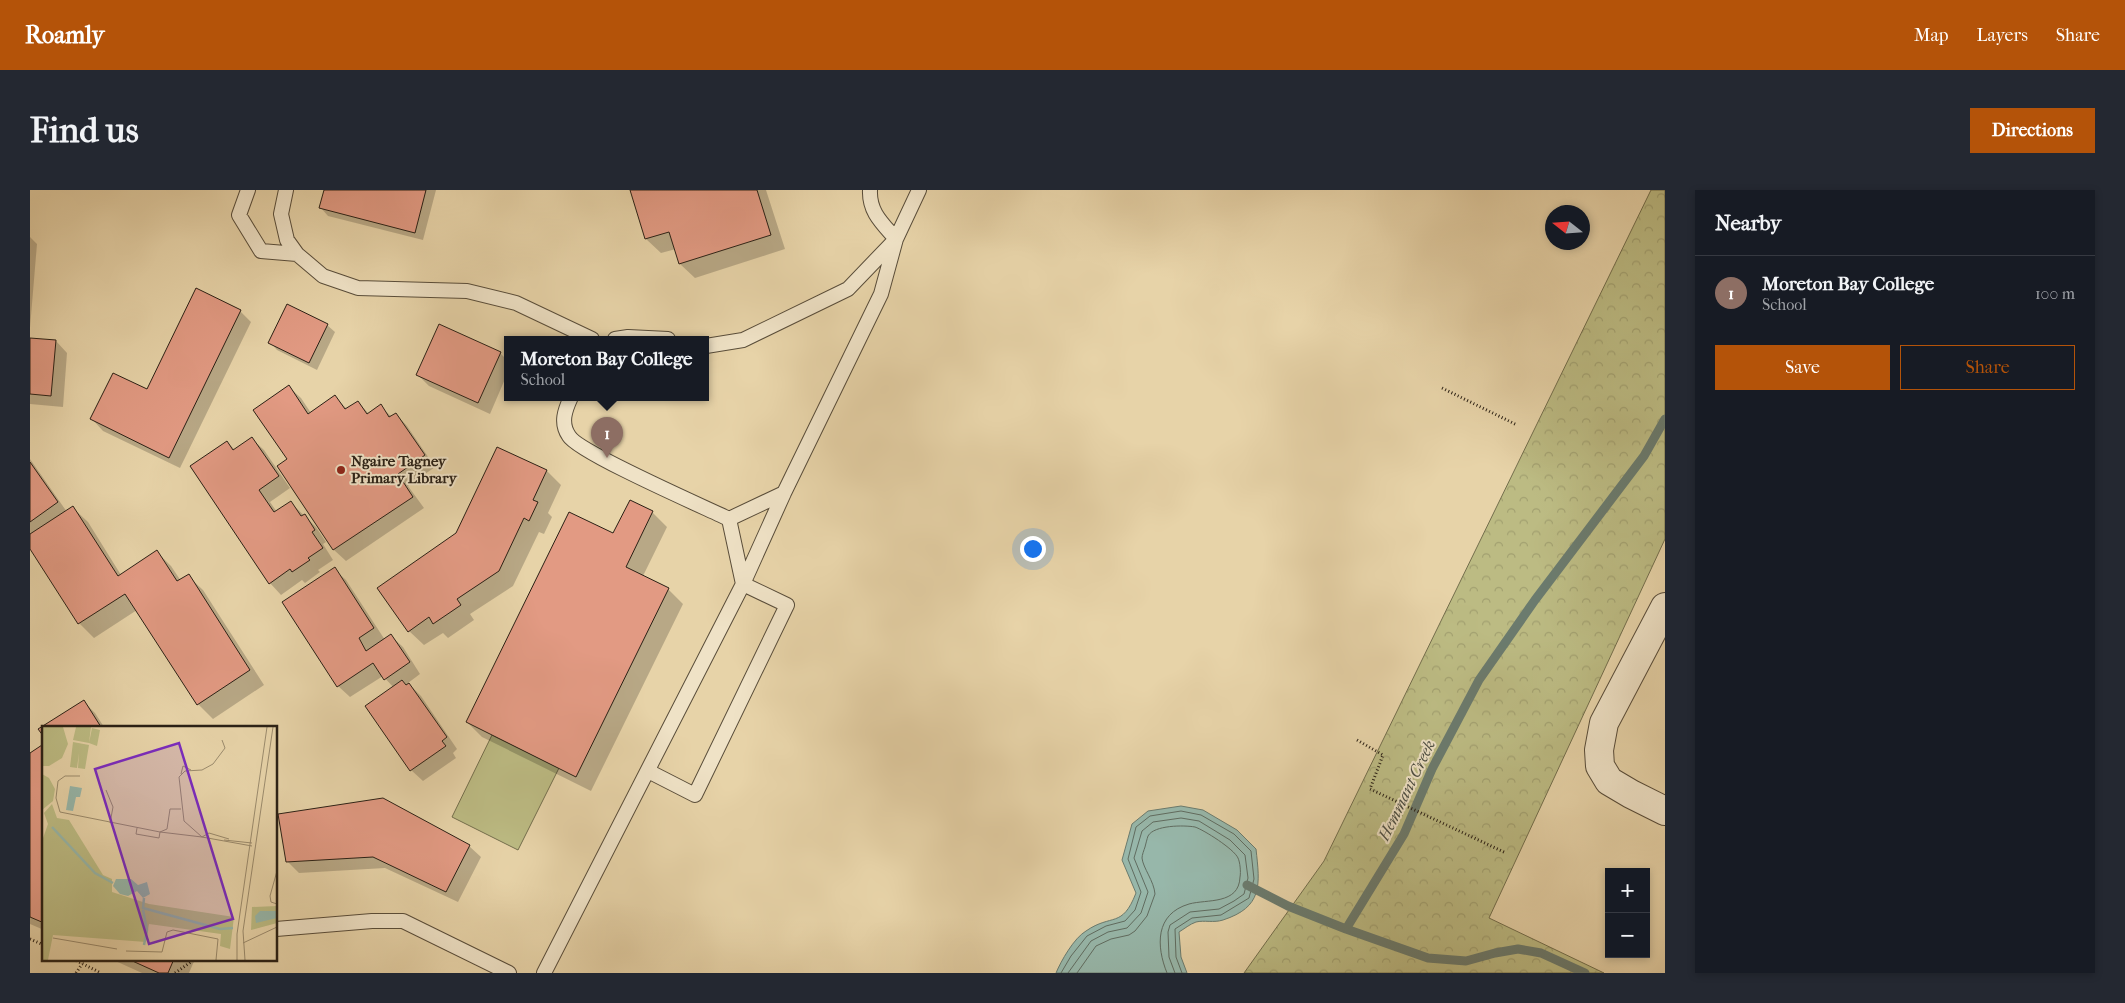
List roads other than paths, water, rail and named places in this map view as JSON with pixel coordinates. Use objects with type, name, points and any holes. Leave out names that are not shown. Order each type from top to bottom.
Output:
[{"type":"street","points":[[1665,607],[1604,723],[1599,750],[1600,766],[1609,781],[1665,811]]},
{"type":"lane","points":[[248,190],[239,215],[261,251],[296,254]]},
{"type":"lane","points":[[286,190],[281,214],[287,240],[296,254],[323,276],[358,288],[467,291],[516,303],[586,336]]},
{"type":"lane","points":[[870,190],[869,200],[874,213],[896,239]]},
{"type":"lane","points":[[544,973],[743,584],[784,493],[881,294],[896,239],[919,190]]},
{"type":"lane","points":[[709,346],[743,340],[848,290],[896,239]]},
{"type":"lane","points":[[569,401],[565,409],[563,425],[570,438],[596,455],[729,519]]},
{"type":"lane","points":[[729,519],[784,493]]},
{"type":"lane","points":[[729,519],[743,584]]},
{"type":"lane","points":[[648,771],[694,795],[787,605],[743,584]]},
{"type":"lane","points":[[278,929],[372,921],[403,921],[509,973]]},
{"type":"water","points":[[1181,806],[1203,810],[1237,830],[1256,849],[1258,884],[1252,901],[1236,915],[1220,921],[1196,922],[1179,932],[1181,957],[1187,973],[1056,973],[1068,950],[1081,934],[1095,926],[1121,916],[1131,904],[1136,893],[1122,860],[1132,824],[1148,811]]},
{"type":"waterway","name":"Hemmant Creek","points":[[1247,885],[1288,906],[1346,929],[1404,834],[1432,769],[1479,680],[1535,600],[1644,456],[1665,419]]},
{"type":"waterway","points":[[1346,929],[1428,958],[1466,961],[1518,949],[1541,953],[1585,973]]},
{"type":"place","name":"Moreton Bay College","points":[[607,458]]},
{"type":"place","name":"Ngaire Tagney Primary Library","points":[[341,470]]}]
